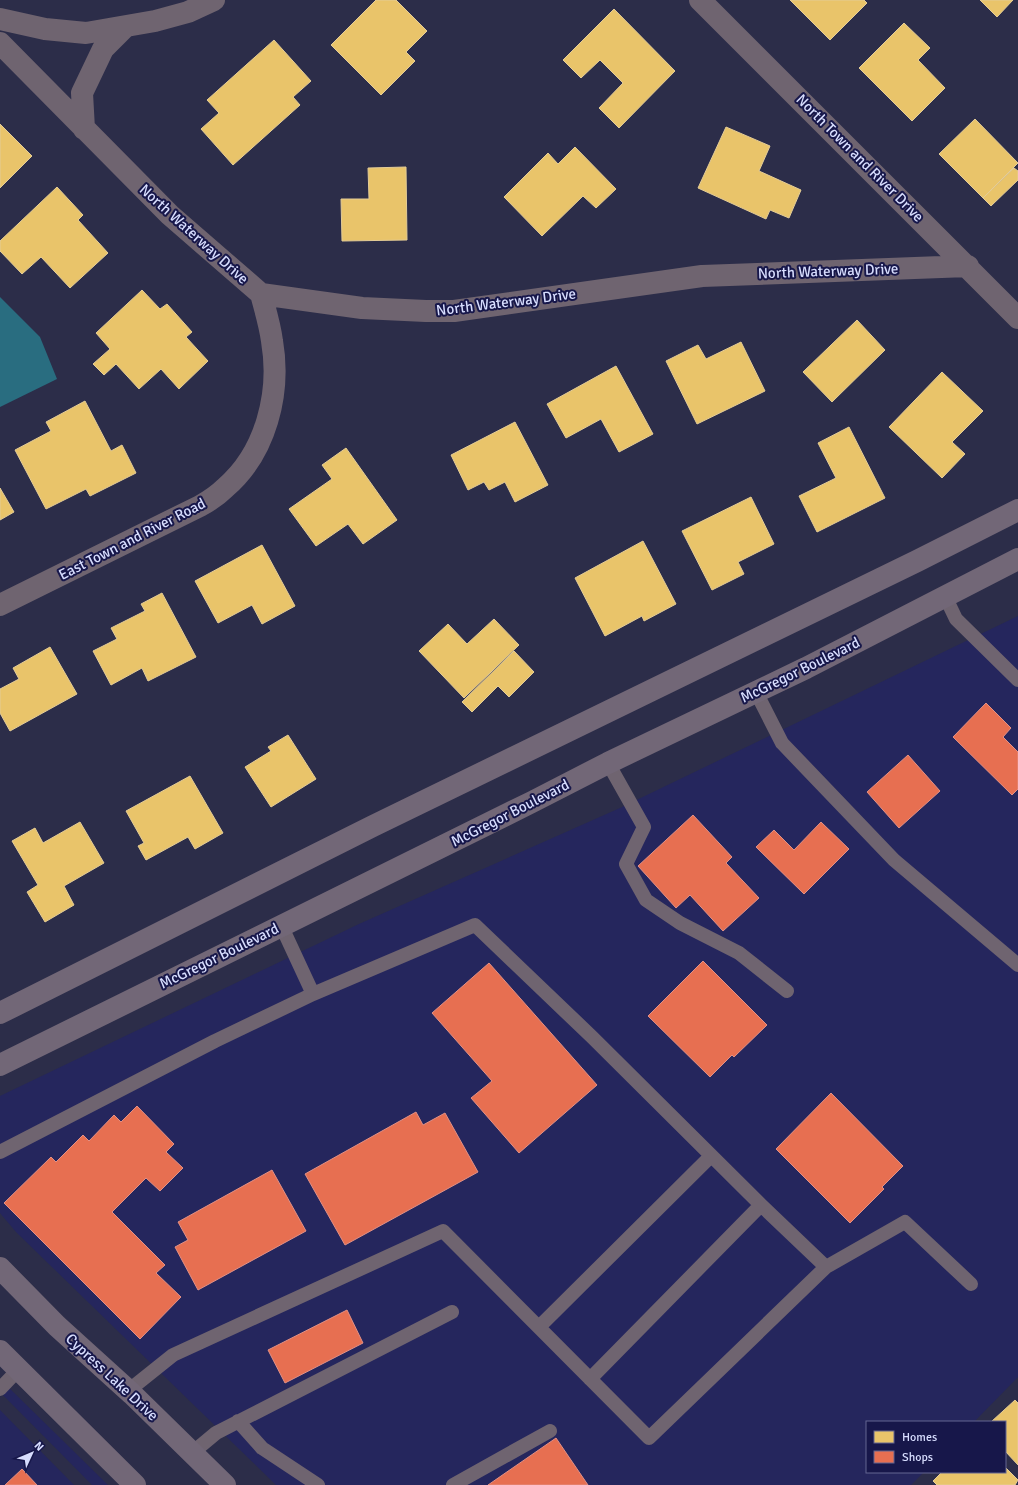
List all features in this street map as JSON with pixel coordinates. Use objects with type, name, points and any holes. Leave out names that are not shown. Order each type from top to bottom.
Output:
[{"type":"main road","points":[[0,1013],[366,830],[917,561],[1018,510]]},
{"type":"main road","name":"McGregor Boulevard","points":[[0,1065],[608,763],[756,692],[1018,559]]},
{"type":"main road","name":"Cypress Lake Drive","points":[[0,1268],[57,1326],[128,1391],[225,1485]]},
{"type":"main road","points":[[0,1351],[131,1484]]},
{"type":"street","points":[[0,19],[45,29],[86,33],[125,27],[188,12],[214,0]]},
{"type":"street","name":"North Town and River Drive","points":[[700,0],[968,266],[1018,318]]},
{"type":"street","points":[[84,129],[82,93],[103,49],[125,27]]},
{"type":"street","name":"North Waterway Drive","points":[[0,44],[170,215],[262,294],[362,308],[454,311],[702,276],[968,266]]},
{"type":"street","name":"East Town and River Road","points":[[0,604],[200,506],[226,488],[246,465],[262,437],[268,419],[272,406],[275,374],[272,342],[262,294]]},
{"type":"lane","points":[[945,596],[956,619],[1018,680]]},
{"type":"lane","points":[[756,692],[782,743],[894,860],[1018,965]]},
{"type":"lane","points":[[608,763],[644,827],[626,864],[646,900],[680,923],[739,953],[787,991]]},
{"type":"lane","points":[[281,925],[313,994]]},
{"type":"lane","points":[[0,1152],[215,1041],[313,994],[475,925],[592,1037],[826,1268]]},
{"type":"lane","points":[[539,1327],[711,1156]]},
{"type":"lane","points":[[590,1379],[761,1205]]},
{"type":"lane","points":[[128,1391],[173,1355],[443,1231],[649,1438],[826,1268],[905,1222],[971,1284]]},
{"type":"lane","points":[[192,1453],[216,1433],[238,1421],[452,1312]]},
{"type":"lane","points":[[0,1389],[19,1369]]},
{"type":"lane","points":[[238,1421],[262,1448],[318,1485]]},
{"type":"lane","points":[[453,1485],[550,1431]]},
{"type":"shaded area","points":[[1018,616],[1018,1377],[975,1421],[866,1421],[866,1473],[923,1473],[911,1485],[276,1485],[16,1232],[0,1213],[0,1096],[359,924],[620,808]]},
{"type":"shaded area","points":[[0,1379],[108,1485],[92,1485],[0,1392]]},
{"type":"shaded area","points":[[0,1410],[74,1485],[0,1485]]},
{"type":"water","points":[[0,297],[40,337],[57,379],[0,407]]},
{"type":"building: Homes","points":[[376,0],[396,0],[427,31],[406,52],[415,61],[381,95],[331,45]]},
{"type":"building: Homes","points":[[790,0],[864,0],[867,3],[830,40]]},
{"type":"building: Homes","points":[[980,0],[1013,0],[997,17]]},
{"type":"building: Homes","points":[[614,9],[675,71],[619,128],[599,108],[623,83],[600,60],[581,78],[563,60]]},
{"type":"building: Homes","points":[[904,23],[930,48],[918,60],[945,88],[912,121],[859,68]]},
{"type":"building: Homes","points":[[274,40],[311,81],[293,97],[300,105],[233,165],[201,129],[219,113],[207,100]]},
{"type":"building: Homes","points":[[975,119],[1018,163],[983,198],[939,154]]},
{"type":"building: Homes","points":[[0,124],[32,156],[0,188]]},
{"type":"building: Homes","points":[[726,127],[770,146],[759,171],[801,190],[789,218],[770,210],[766,219],[698,188]]},
{"type":"building: Homes","points":[[575,147],[616,189],[596,208],[583,196],[542,236],[504,197],[548,153],[558,164]]},
{"type":"building: Homes","points":[[406,167],[407,240],[342,241],[341,199],[369,199],[368,168]]},
{"type":"building: Homes","points":[[1014,168],[1018,171],[1018,180],[991,206],[983,198]]},
{"type":"building: Homes","points":[[57,187],[83,215],[78,220],[108,253],[70,288],[41,257],[22,274],[0,251],[0,241]]},
{"type":"building: Homes","points":[[142,290],[160,309],[167,304],[192,332],[186,337],[208,361],[179,389],[161,369],[139,389],[116,364],[104,375],[93,364],[110,349],[96,333]]},
{"type":"building: Homes","points":[[857,320],[885,350],[832,402],[803,372]]},
{"type":"building: Homes","points":[[741,342],[765,391],[697,424],[666,361],[698,345],[706,359]]},
{"type":"building: Homes","points":[[616,366],[653,434],[619,452],[601,419],[566,438],[547,404]]},
{"type":"building: Homes","points":[[942,372],[983,411],[952,442],[965,454],[942,478],[889,427]]},
{"type":"building: Homes","points":[[85,401],[111,451],[122,445],[136,473],[90,496],[86,489],[46,509],[15,450],[51,431],[46,422]]},
{"type":"building: Homes","points":[[515,422],[548,485],[515,502],[505,482],[489,490],[484,482],[468,490],[451,455]]},
{"type":"building: Homes","points":[[849,427],[885,498],[817,532],[799,496],[836,478],[818,443]]},
{"type":"building: Homes","points":[[346,448],[397,520],[363,544],[348,524],[316,546],[289,509],[332,479],[322,465]]},
{"type":"building: Homes","points":[[0,488],[14,512],[0,520]]},
{"type":"building: Homes","points":[[751,497],[774,544],[738,562],[744,574],[712,590],[682,531]]},
{"type":"building: Homes","points":[[643,541],[676,604],[644,621],[642,616],[605,636],[575,578]]},
{"type":"building: Homes","points":[[262,545],[295,606],[262,624],[252,605],[218,623],[195,581]]},
{"type":"building: Homes","points":[[162,593],[196,657],[148,681],[142,668],[111,685],[93,651],[117,639],[111,628],[145,611],[141,604]]},
{"type":"building: Homes","points":[[494,619],[519,645],[464,698],[419,651],[448,624],[467,644]]},
{"type":"building: Homes","points":[[50,647],[77,694],[10,731],[0,713],[0,689],[19,679],[13,668]]},
{"type":"building: Homes","points":[[514,651],[534,672],[509,697],[498,686],[472,712],[462,702]]},
{"type":"building: Homes","points":[[288,735],[316,779],[271,807],[245,767],[271,751],[268,747]]},
{"type":"building: Homes","points":[[190,776],[223,833],[195,849],[188,837],[146,860],[138,846],[144,843],[126,811]]},
{"type":"building: Homes","points":[[80,822],[104,863],[64,886],[74,905],[45,922],[27,892],[38,885],[12,841],[35,828],[43,843]]},
{"type":"building: Homes","points":[[1015,1400],[1018,1403],[1018,1465],[1006,1452],[1006,1421],[992,1421]]},
{"type":"building: Homes","points":[[1006,1468],[1018,1480],[1015,1485],[937,1485],[933,1481],[941,1473],[1006,1473]]},
{"type":"building: Shops","points":[[986,703],[1011,728],[1003,737],[1018,752],[1018,789],[1012,795],[953,737]]},
{"type":"building: Shops","points":[[908,755],[940,791],[899,828],[867,792]]},
{"type":"building: Shops","points":[[693,815],[732,857],[726,863],[759,898],[723,931],[690,895],[676,908],[638,866]]},
{"type":"building: Shops","points":[[821,822],[849,849],[804,894],[756,847],[774,830],[794,850]]},
{"type":"building: Shops","points":[[703,961],[767,1025],[734,1057],[732,1055],[710,1077],[648,1016]]},
{"type":"building: Shops","points":[[489,963],[597,1085],[519,1153],[471,1098],[492,1081],[432,1013]]},
{"type":"building: Shops","points":[[831,1093],[903,1166],[882,1187],[884,1189],[850,1223],[776,1149]]},
{"type":"building: Shops","points":[[137,1106],[174,1144],[166,1152],[183,1168],[160,1191],[146,1178],[112,1212],[165,1265],[156,1273],[181,1297],[140,1339],[4,1203],[51,1157],[56,1162],[83,1135],[89,1141],[114,1115],[121,1122]]},
{"type":"building: Shops","points":[[416,1112],[423,1125],[445,1113],[478,1172],[345,1245],[305,1174]]},
{"type":"building: Shops","points":[[272,1170],[306,1231],[198,1290],[175,1247],[188,1240],[178,1222]]},
{"type":"building: Shops","points":[[347,1310],[363,1343],[285,1383],[268,1350]]},
{"type":"building: Shops","points":[[556,1438],[588,1485],[488,1485]]},
{"type":"building: Shops","points":[[22,1469],[37,1485],[5,1485]]}]
